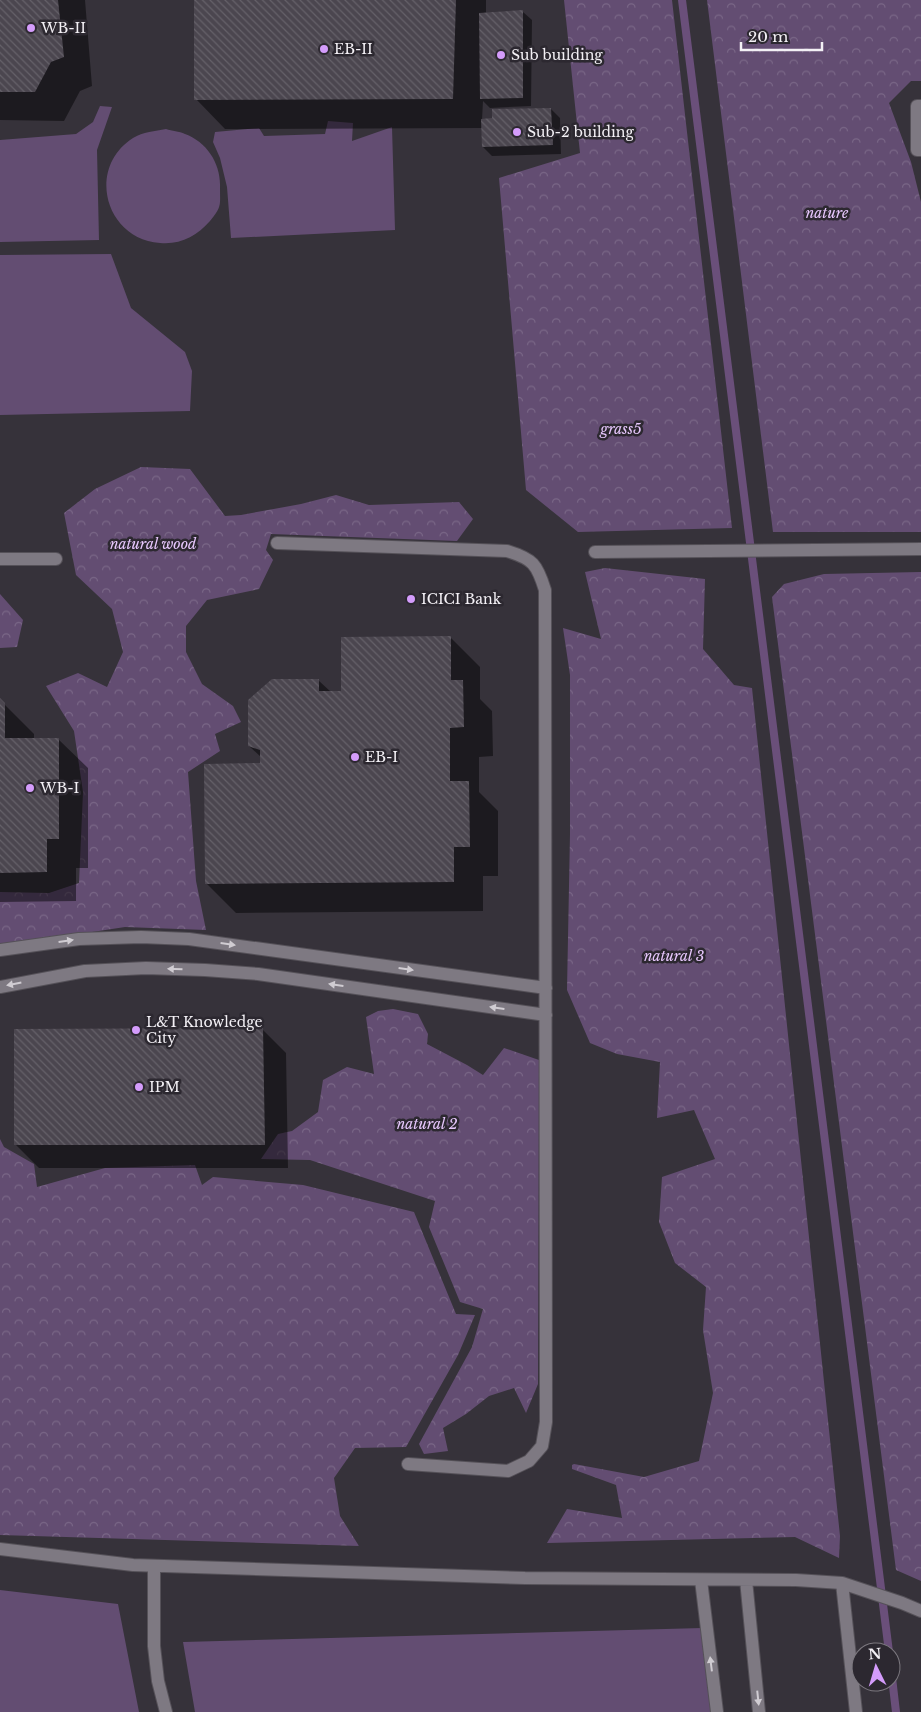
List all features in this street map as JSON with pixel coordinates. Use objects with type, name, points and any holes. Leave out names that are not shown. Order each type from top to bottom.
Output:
[{"type":"street","points":[[921,106],[917,106],[917,150],[921,150]]},
{"type":"street","points":[[277,544],[507,551],[526,557],[539,570],[545,590],[546,1422],[542,1446],[529,1461],[508,1470],[408,1464]]},
{"type":"street","points":[[595,552],[921,549]]},
{"type":"street","points":[[0,559],[56,559]]},
{"type":"street","points":[[0,950],[79,939],[142,937],[189,939],[546,988]]},
{"type":"street","points":[[0,987],[85,971],[146,968],[205,970],[258,974],[546,1015]]},
{"type":"street","points":[[0,1549],[154,1566],[525,1578],[796,1580],[842,1583],[921,1611]]},
{"type":"street","points":[[154,1566],[154,1646],[158,1682],[166,1712]]},
{"type":"street","points":[[701,1580],[717,1712]]},
{"type":"street","points":[[746,1580],[759,1712]]},
{"type":"street","points":[[842,1583],[856,1712]]},
{"type":"green space","name":"grass5","points":[[564,0],[672,0],[732,528],[578,532],[526,490],[499,178],[580,153]]},
{"type":"green space","name":"nature","points":[[707,0],[921,0],[921,81],[911,81],[889,103],[911,162],[921,202],[921,532],[773,532]]},
{"type":"green space","points":[[100,106],[112,107],[97,150],[99,240],[0,242],[0,140],[76,134],[93,122]]},
{"type":"green space","points":[[328,121],[353,123],[352,141],[392,127],[395,230],[231,238],[227,187],[220,158],[213,142],[215,132],[259,128],[264,136],[325,134]]},
{"type":"green space","points":[[166,129],[180,132],[200,142],[215,162],[220,178],[220,206],[217,212],[200,231],[174,243],[160,243],[141,239],[126,229],[115,216],[108,200],[106,183],[110,166],[118,151],[137,136]]},
{"type":"green space","points":[[111,254],[131,308],[185,352],[192,371],[190,411],[0,415],[0,255]]},
{"type":"green space","name":"natural wood","points":[[141,467],[190,469],[225,516],[241,515],[301,504],[336,495],[369,505],[459,502],[473,519],[457,541],[271,534],[266,550],[273,560],[259,589],[207,600],[186,626],[186,652],[202,684],[233,706],[241,722],[215,734],[220,751],[188,772],[196,881],[206,930],[125,927],[0,946],[0,892],[49,893],[79,883],[83,792],[74,731],[46,686],[78,673],[107,687],[123,652],[112,609],[76,575],[64,513],[95,489]]},
{"type":"green space","name":"natural 3","points":[[605,568],[705,579],[703,649],[734,685],[752,688],[840,1536],[839,1558],[795,1537],[547,1543],[567,1509],[622,1518],[616,1485],[572,1469],[572,1465],[644,1477],[699,1461],[713,1393],[703,1330],[706,1287],[675,1263],[659,1222],[662,1177],[715,1159],[694,1110],[657,1118],[660,1062],[617,1054],[590,1043],[567,990],[570,834],[570,675],[563,628],[601,639],[585,572]]},
{"type":"green space","points":[[921,572],[921,1581],[896,1570],[772,597],[784,584],[824,574]]},
{"type":"green space","points":[[0,594],[23,620],[17,647],[0,648]]},
{"type":"green space","name":"natural 2","points":[[393,1009],[418,1014],[428,1034],[427,1044],[483,1075],[504,1048],[539,1060],[538,1384],[526,1413],[514,1388],[489,1396],[466,1414],[443,1428],[448,1451],[424,1454],[419,1444],[472,1347],[483,1309],[460,1302],[429,1227],[435,1201],[310,1160],[261,1159],[278,1134],[292,1131],[318,1112],[323,1080],[347,1067],[374,1074],[366,1017],[378,1011]]},
{"type":"green space","points":[[0,1139],[4,1147],[34,1164],[37,1187],[105,1168],[195,1165],[202,1185],[213,1177],[303,1185],[414,1212],[456,1314],[475,1315],[458,1355],[406,1447],[355,1448],[334,1478],[340,1516],[359,1546],[0,1535]]},
{"type":"green space","points":[[0,1590],[118,1604],[139,1712],[0,1712]]},
{"type":"green space","points":[[702,1628],[711,1712],[195,1712],[183,1642]]},
{"type":"building","name":"WB-II","points":[[0,0],[58,0],[64,57],[51,62],[35,92],[0,92]]},
{"type":"building","name":"EB-II","points":[[194,0],[456,0],[453,99],[194,100]]},
{"type":"building","name":"Sub building","points":[[523,10],[523,98],[480,99],[479,13]]},
{"type":"building","name":"Sub-2 building","points":[[551,108],[553,145],[482,147],[481,119],[492,118],[492,109]]},
{"type":"building","name":"EB-I","points":[[451,636],[451,680],[463,680],[464,727],[450,728],[450,781],[469,781],[470,847],[454,847],[454,882],[205,884],[204,764],[260,763],[260,750],[248,746],[248,700],[272,679],[319,679],[319,691],[341,691],[341,637]]},
{"type":"building","name":"WB-I","points":[[0,698],[5,703],[5,738],[59,738],[59,839],[47,839],[47,872],[0,873]]},
{"type":"building","name":"IPM","points":[[263,1028],[265,1145],[14,1145],[14,1029]]},
{"type":"waterway","points":[[682,0],[888,1642]]},
{"type":"waterway","points":[[894,1692],[896,1712]]},
{"type":"place","name":"WB-II","points":[[31,28]]},
{"type":"place","name":"EB-II","points":[[324,49]]},
{"type":"place","name":"Sub building","points":[[501,55]]},
{"type":"place","name":"Sub-2 building","points":[[517,132]]},
{"type":"place","name":"ICICI Bank","points":[[411,599]]},
{"type":"place","name":"EB-I","points":[[355,757]]},
{"type":"place","name":"WB-I","points":[[30,788]]},
{"type":"place","name":"L&T Knowledge City","points":[[136,1030]]},
{"type":"place","name":"IPM","points":[[139,1087]]}]
